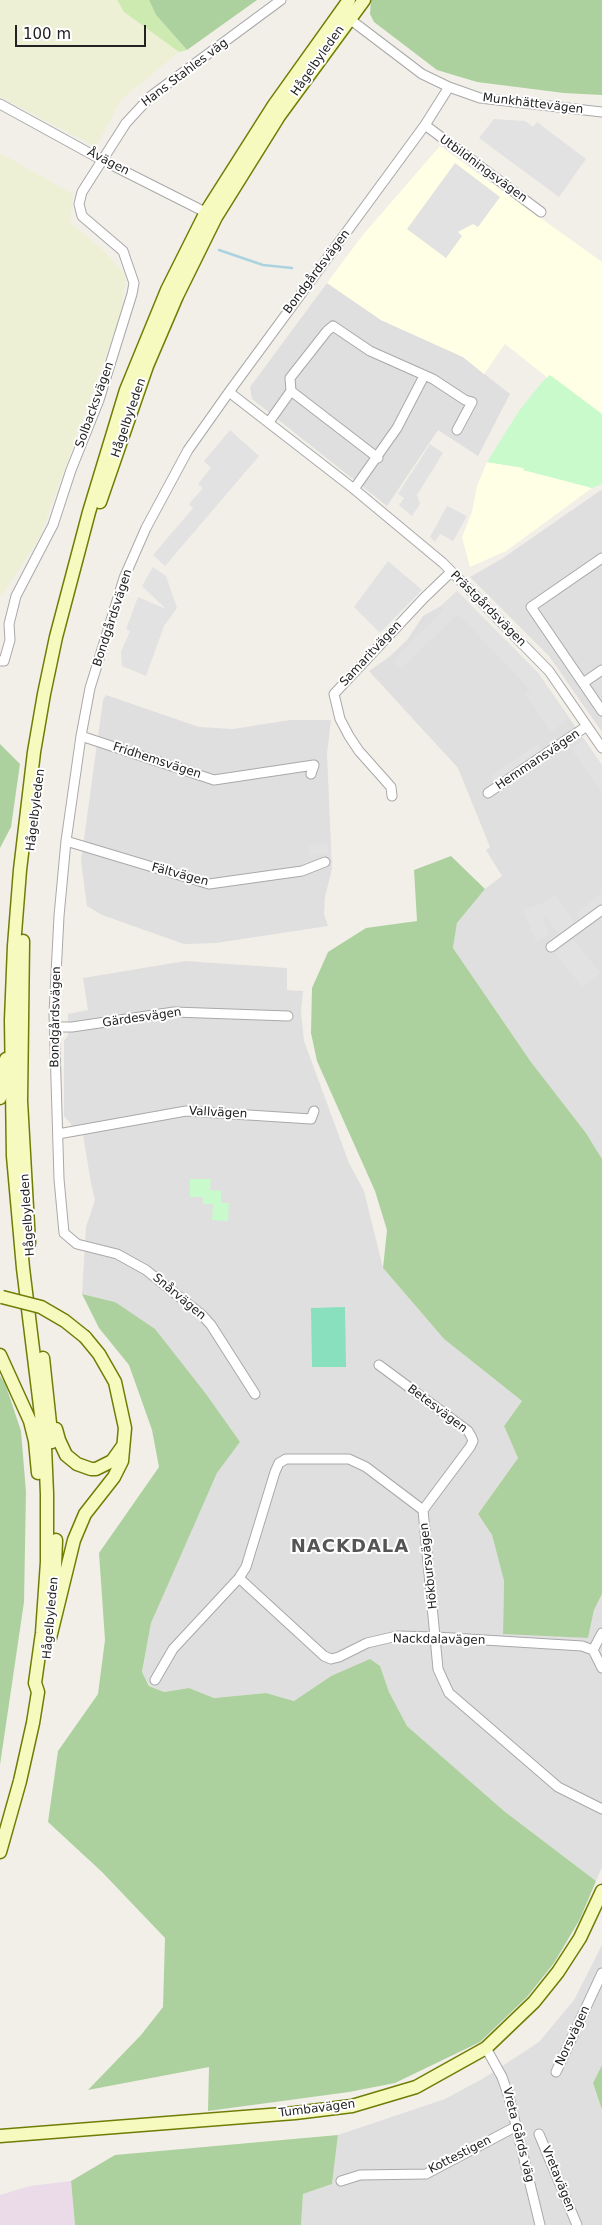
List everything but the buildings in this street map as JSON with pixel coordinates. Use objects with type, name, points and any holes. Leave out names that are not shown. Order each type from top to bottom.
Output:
[{"type":"main road","name":"Hågelbyleden","points":[[344,15],[350,0]]},
{"type":"main road","name":"Hågelbyleden","points":[[46,1634],[48,1537],[45,1457],[23,1268],[13,1156],[11,1020],[20,870],[34,752],[56,637],[88,512],[126,390],[168,290],[274,105],[344,15],[364,0]]},
{"type":"main road","name":"Hågelbyleden","points":[[0,1852],[20,1781],[38,1692],[35,1683],[46,1634],[56,1549],[54,1459],[28,1234],[21,1101],[22,945],[28,869],[43,755],[63,638],[96,514],[147,366],[211,215]]},
{"type":"main road","points":[[0,1098],[11,1020]]},
{"type":"main road","points":[[1,1297],[41,1307],[65,1320],[85,1337],[99,1354],[114,1382],[123,1417],[124,1440],[122,1461],[114,1477],[88,1509],[74,1540],[46,1634]]},
{"type":"main road","points":[[0,1356],[21,1400],[35,1441],[41,1497],[46,1634]]},
{"type":"main road","points":[[46,1380],[59,1440],[66,1455],[73,1462],[90,1469],[106,1465],[117,1456],[124,1440]]},
{"type":"main road","name":"Tumbavägen","points":[[0,2136],[295,2113],[352,2106],[416,2087],[486,2048],[534,2002],[558,1972],[580,1938],[602,1891]]},
{"type":"street","name":"Hans Stahles väg","points":[[102,160],[126,123],[150,96],[281,0]]},
{"type":"street","name":"Munkhättevägen","points":[[344,15],[422,74],[449,87],[480,98],[602,112]]},
{"type":"street","name":"Bondgårdsvägen","points":[[71,1241],[64,1233],[59,1179],[54,1052],[59,916],[66,841],[90,688],[124,578],[146,528],[188,450],[425,125],[449,87]]},
{"type":"street","name":"Åvägen","points":[[0,104],[102,160],[211,215]]},
{"type":"street","name":"Utbildningsvägen","points":[[425,125],[541,212]]},
{"type":"street","name":"Solbacksvägen","points":[[0,661],[4,661],[10,640],[8,624],[16,596],[53,525],[71,470],[99,400],[132,294],[134,283],[123,251],[82,216],[79,204],[82,192],[102,160]]},
{"type":"street","points":[[269,422],[291,391],[290,378],[326,331],[333,326],[370,352],[433,379],[465,400],[472,402],[457,430]]},
{"type":"street","points":[[354,489],[378,458],[397,428],[424,376]]},
{"type":"street","points":[[291,391],[378,458]]},
{"type":"street","name":"Prästgårdsvägen","points":[[229,392],[354,489],[434,555],[549,671],[602,748]]},
{"type":"street","points":[[602,558],[531,607],[602,711]]},
{"type":"street","name":"Samaritvägen","points":[[392,796],[391,787],[359,751],[349,736],[340,719],[334,694],[451,572]]},
{"type":"street","points":[[583,683],[602,670]]},
{"type":"street","name":"Hemmansvägen","points":[[488,793],[587,726]]},
{"type":"street","name":"Fridhemsvägen","points":[[81,736],[214,780],[314,765],[311,774]]},
{"type":"street","name":"Fältvägen","points":[[66,841],[209,884],[302,872],[325,862]]},
{"type":"street","points":[[551,947],[602,910]]},
{"type":"street","name":"Gärdesvägen","points":[[56,1027],[72,1028],[174,1012],[288,1016]]},
{"type":"street","name":"Vallvägen","points":[[58,1134],[186,1111],[311,1119],[314,1111]]},
{"type":"street","name":"Snårvägen","points":[[71,1241],[100,1248],[127,1259],[146,1270],[202,1315],[220,1338],[255,1394]]},
{"type":"street","name":"Betesvägen","points":[[379,1365],[468,1432],[473,1441],[423,1510]]},
{"type":"street","name":"Hökbursvägen","points":[[155,1680],[173,1649],[239,1578],[248,1560],[274,1472],[279,1463],[284,1460],[349,1458],[358,1462],[423,1510],[438,1669],[449,1693],[558,1787],[602,1809]]},
{"type":"street","name":"Nackdalavägen","points":[[239,1578],[324,1656],[331,1659],[367,1643],[397,1636],[582,1646],[593,1650]]},
{"type":"street","points":[[602,1633],[593,1650],[602,1668]]},
{"type":"street","name":"Norsvägen","points":[[556,2072],[602,1973]]},
{"type":"street","name":"Vreta Gårds väg","points":[[486,2048],[502,2077],[517,2126],[540,2225]]},
{"type":"street","name":"Kottestigen","points":[[341,2182],[360,2175],[426,2174],[517,2126]]},
{"type":"street","name":"Vretavägen","points":[[539,2134],[577,2225]]},
{"type":"shaded area","points":[[0,0],[117,0],[124,12],[179,52],[121,100],[96,147],[0,97]]},
{"type":"shaded area","points":[[494,119],[525,121],[533,127],[537,122],[586,159],[559,197],[479,138]]},
{"type":"shaded area","points":[[440,146],[602,262],[602,429],[576,400],[505,344],[484,374],[463,357],[381,320],[327,283],[362,236]]},
{"type":"shaded area","points":[[0,153],[73,194],[70,222],[104,251],[126,275],[121,314],[40,537],[2,595],[0,593]]},
{"type":"shaded area","points":[[455,163],[500,197],[478,227],[473,224],[458,232],[462,236],[446,258],[407,229]]},
{"type":"shaded area","points":[[327,283],[381,320],[463,357],[510,394],[478,456],[438,430],[387,506],[252,399],[250,387]]},
{"type":"shaded area","points":[[230,430],[259,456],[165,566],[153,555],[193,508],[189,504],[203,488],[198,484],[211,468],[204,461]]},
{"type":"shaded area","points":[[430,444],[443,453],[417,495],[420,504],[412,516],[399,505],[404,498],[398,494]]},
{"type":"shaded area","points":[[487,462],[542,471],[592,488],[506,551],[470,567],[462,537],[472,512],[477,486]]},
{"type":"shaded area","points":[[601,490],[602,732],[549,656],[470,577],[503,558]]},
{"type":"shaded area","points":[[447,506],[467,516],[453,541],[440,534],[435,542],[430,537]]},
{"type":"shaded area","points":[[388,561],[422,590],[380,633],[354,607]]},
{"type":"shaded area","points":[[153,567],[166,576],[177,608],[164,626],[146,676],[122,666],[121,652],[130,631],[126,629],[138,597],[166,609],[142,586]]},
{"type":"shaded area","points":[[457,591],[538,673],[602,765],[602,1159],[586,1133],[531,1062],[453,948],[457,923],[485,889],[502,876],[486,850],[490,847],[458,768],[369,671],[389,657],[407,640],[423,616],[441,606]]},
{"type":"shaded area","points":[[457,591],[538,673],[569,719],[551,732],[525,694],[530,690],[458,614],[401,669],[393,661],[444,609],[441,606]]},
{"type":"shaded area","points":[[106,695],[199,727],[233,729],[290,720],[331,720],[327,754],[332,869],[325,897],[324,914],[328,926],[216,943],[184,944],[102,915],[87,906],[81,861],[103,700]]},
{"type":"shaded area","points":[[584,740],[602,765],[602,793],[571,749]]},
{"type":"shaded area","points":[[538,744],[542,750],[495,782],[491,775]]},
{"type":"shaded area","points":[[327,843],[329,853],[310,856],[308,846]]},
{"type":"shaded area","points":[[602,893],[602,902],[581,918],[576,913]]},
{"type":"shaded area","points":[[555,894],[574,922],[558,934],[544,916],[550,935],[536,941],[523,910],[544,902]]},
{"type":"shaded area","points":[[573,939],[600,973],[582,987],[555,953]]},
{"type":"shaded area","points":[[185,961],[287,968],[287,990],[303,991],[301,1012],[304,1041],[349,1163],[364,1191],[383,1268],[444,1339],[522,1401],[504,1426],[518,1458],[478,1514],[492,1535],[504,1581],[503,1633],[588,1638],[594,1610],[602,1594],[602,1867],[596,1881],[504,1811],[407,1726],[389,1692],[380,1666],[331,1676],[294,1701],[266,1693],[214,1698],[189,1688],[164,1692],[150,1686],[142,1673],[151,1623],[165,1587],[217,1473],[240,1442],[115,1302],[82,1294],[86,1227],[95,1200],[83,1135],[73,1137],[71,1124],[64,1116],[64,1041],[68,1035],[68,1014],[88,1010],[83,978]]},
{"type":"shaded area","points":[[602,1945],[602,2065],[593,2083],[602,2110],[602,2225],[301,2225],[303,2194],[332,2184],[338,2135],[445,2099],[484,2078],[539,2042],[574,2000]]},
{"type":"shaded area","points":[[71,2181],[75,2225],[0,2225],[0,2195],[30,2186]]},
{"type":"green space","points":[[117,0],[149,0],[156,15],[187,50],[179,52],[124,12]]},
{"type":"green space","points":[[149,0],[257,0],[187,50],[156,15]]},
{"type":"green space","points":[[371,0],[602,0],[602,95],[564,93],[477,82],[437,70],[374,22],[370,14]]},
{"type":"green space","points":[[550,375],[602,414],[602,484],[592,488],[523,470],[524,468],[487,462],[519,411]]},
{"type":"green space","points":[[0,744],[20,764],[11,827],[0,848]]},
{"type":"green space","points":[[451,856],[485,889],[457,923],[453,948],[531,1062],[586,1133],[602,1159],[602,1594],[594,1610],[588,1638],[503,1634],[504,1581],[492,1535],[478,1514],[518,1458],[504,1426],[522,1401],[444,1339],[383,1268],[387,1230],[375,1191],[317,1061],[311,1033],[312,988],[328,952],[366,928],[417,921],[414,870]]},
{"type":"green space","points":[[190,1179],[211,1179],[210,1190],[221,1191],[221,1203],[229,1203],[228,1221],[212,1220],[213,1204],[203,1204],[203,1197],[190,1197]]},
{"type":"green space","points":[[82,1294],[115,1302],[155,1329],[206,1394],[240,1442],[217,1473],[151,1623],[142,1672],[149,1686],[164,1692],[189,1688],[214,1698],[266,1693],[294,1701],[331,1676],[370,1659],[380,1666],[389,1692],[407,1726],[504,1811],[596,1881],[580,1919],[554,1963],[527,1997],[480,2042],[395,2083],[349,2092],[208,2111],[209,2067],[88,2090],[141,2035],[163,2007],[165,1938],[102,1872],[48,1822],[58,1751],[98,1694],[105,1640],[99,1553],[159,1467],[152,1430],[129,1365],[99,1328]]},
{"type":"green space","points":[[345,1307],[346,1367],[312,1367],[311,1308]]},
{"type":"green space","points":[[0,1376],[5,1383],[21,1431],[26,1492],[24,1602],[0,1765]]},
{"type":"green space","points":[[602,2065],[602,2110],[593,2083]]},
{"type":"green space","points":[[338,2135],[332,2184],[303,2194],[301,2225],[75,2225],[71,2181],[115,2155]]},
{"type":"waterway","points":[[219,250],[263,265],[292,268]]},
{"type":"district","name":"NACKDALA","points":[[350,1547]]}]
